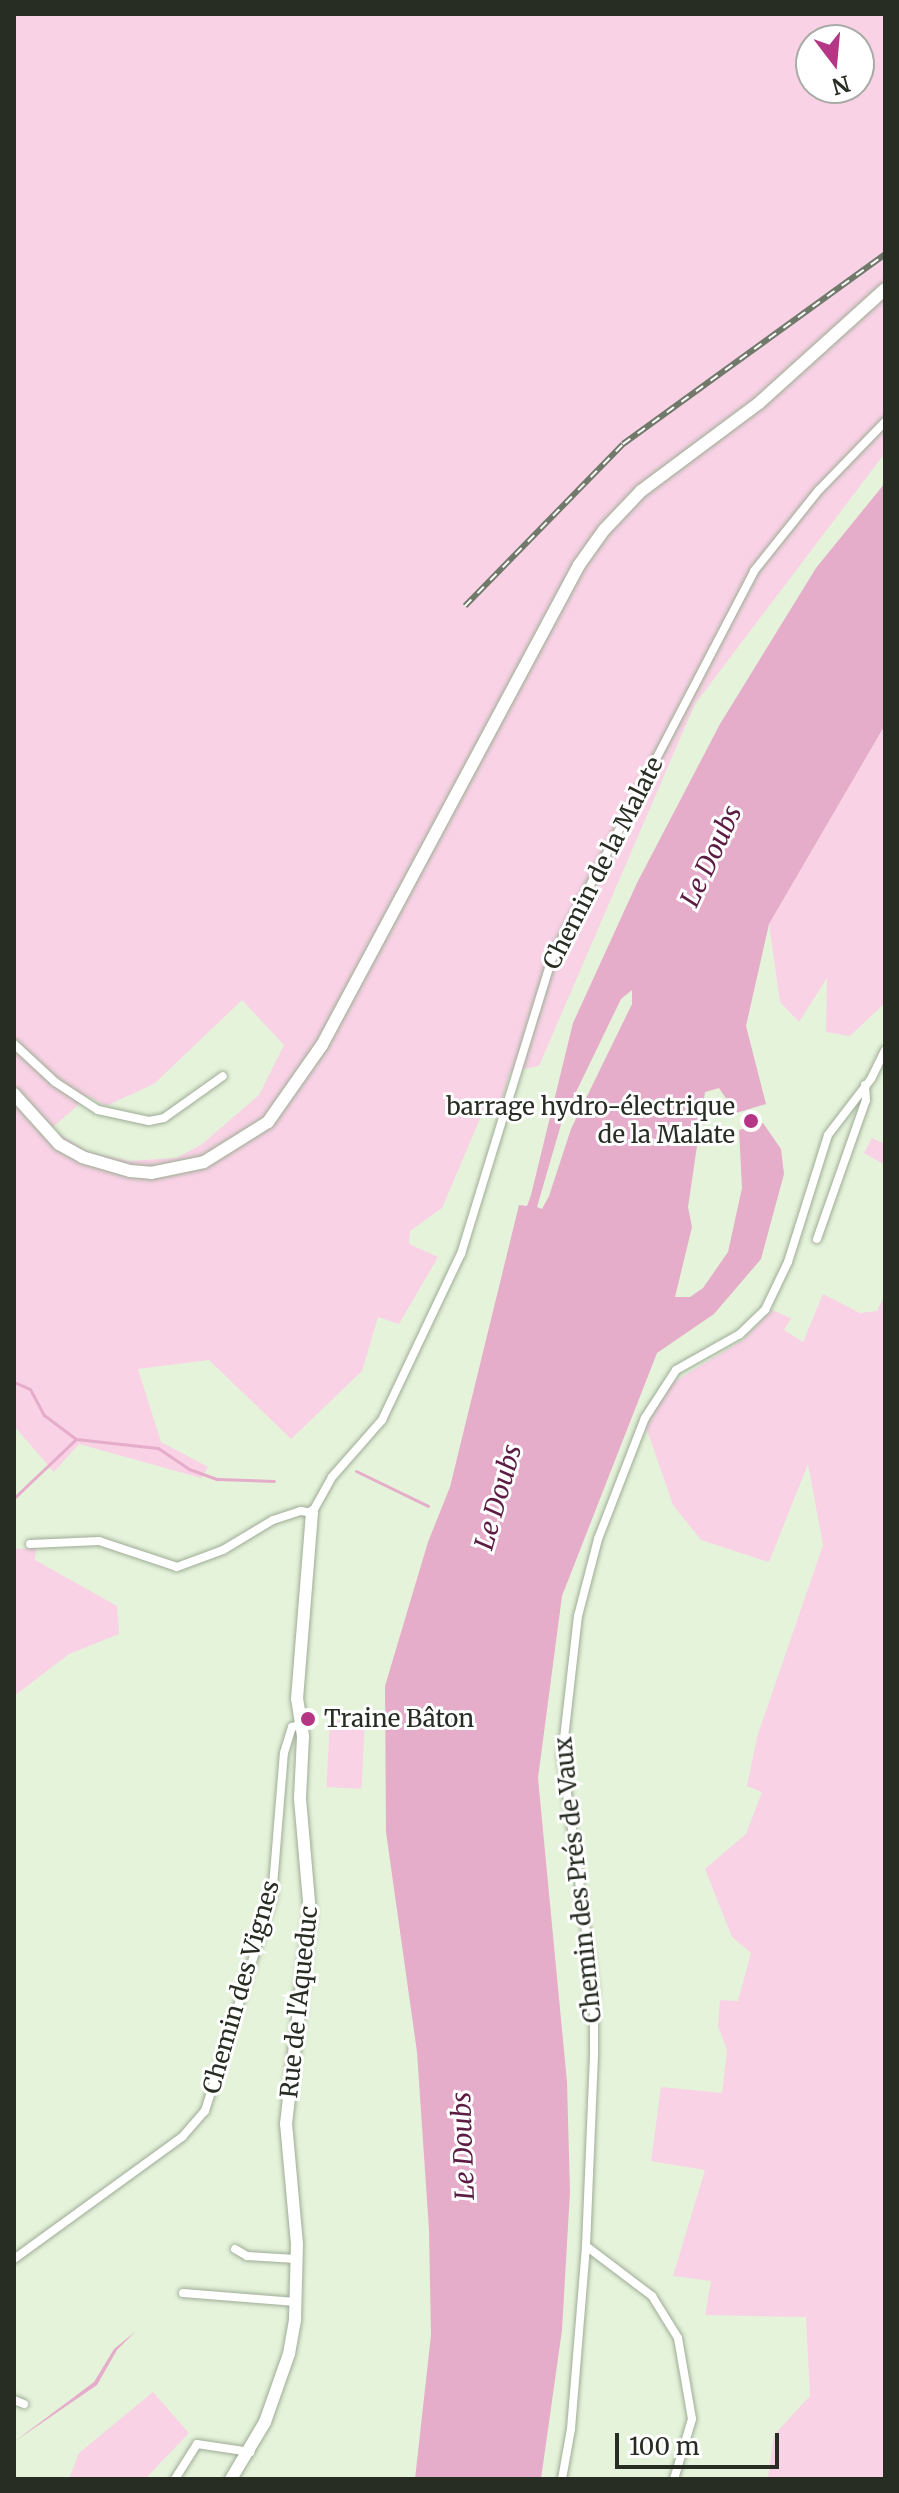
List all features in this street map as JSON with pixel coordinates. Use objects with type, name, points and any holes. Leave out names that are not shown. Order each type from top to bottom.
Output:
[{"type":"main road","points":[[14,1094],[59,1144],[82,1157],[130,1171],[179,1169],[242,1142],[290,1094],[398,907],[579,565],[604,530],[641,491],[759,403],[885,289]]},
{"type":"main road","name":"Rue de l'Aqueduc","points":[[231,2479],[251,2452],[289,2354],[296,2302],[296,2259],[286,2124],[310,1913],[300,1798],[301,1725],[297,1699],[312,1513]]},
{"type":"street","name":"Chemin de la Malate","points":[[312,1513],[332,1477],[382,1420],[461,1254],[552,958],[725,626],[754,571],[819,490],[885,422]]},
{"type":"street","points":[[14,1044],[55,1082],[98,1110],[149,1121],[164,1118],[223,1076]]},
{"type":"street","name":"Chemin des Prés de Vaux","points":[[562,2479],[571,2429],[586,2246],[594,1990],[562,1741],[588,1570],[645,1418],[667,1379],[740,1334],[765,1310],[779,1288],[828,1135],[865,1085],[885,1050]]},
{"type":"street","name":"Chemin des Prés de Vaux","points":[[817,1239],[866,1100],[865,1085]]},
{"type":"street","points":[[30,1544],[108,1542],[177,1567],[223,1550],[273,1520],[301,1511],[312,1513]]},
{"type":"street","name":"Chemin des Vignes","points":[[14,2259],[183,2136],[205,2111],[272,1898],[284,1753],[292,1727],[301,1725]]},
{"type":"street","points":[[586,2246],[652,2296],[678,2338],[692,2419],[674,2479]]},
{"type":"street","points":[[235,2249],[247,2256],[296,2259]]},
{"type":"street","points":[[183,2293],[296,2302]]},
{"type":"street","points":[[14,2400],[24,2404]]},
{"type":"street","points":[[175,2479],[197,2444],[251,2452]]},
{"type":"shaded area","points":[[14,14],[885,14],[885,453],[695,704],[539,1066],[510,1072],[500,1108],[485,1107],[442,1208],[410,1231],[409,1244],[438,1257],[399,1324],[378,1317],[362,1371],[291,1439],[209,1360],[138,1369],[161,1442],[208,1467],[201,1478],[79,1444],[54,1472],[14,1426]],"holes":[[[242,1000],[284,1045],[259,1095],[201,1145],[176,1158],[129,1161],[89,1152],[51,1129],[88,1096],[106,1106],[154,1084]]]},
{"type":"shaded area","points":[[885,725],[885,1003],[850,1036],[826,1032],[827,978],[799,1022],[780,1002],[769,924]]},
{"type":"shaded area","points":[[872,1138],[885,1144],[885,1165],[864,1153]]},
{"type":"shaded area","points":[[823,1294],[860,1313],[877,1311],[885,1295],[885,2479],[768,2479],[774,2435],[810,2396],[806,2317],[705,2315],[711,2281],[673,2276],[705,2170],[651,2161],[661,2087],[722,2093],[727,2050],[718,2026],[720,2000],[738,2001],[751,1953],[732,1937],[705,1869],[746,1834],[762,1792],[747,1786],[757,1737],[823,1545],[808,1464],[769,1562],[701,1540],[673,1505],[646,1427],[670,1384],[743,1340],[772,1310],[791,1318],[784,1330],[803,1342]]},
{"type":"shaded area","points":[[36,1548],[35,1560],[117,1606],[119,1634],[69,1654],[14,1696],[14,1549]]},
{"type":"shaded area","points":[[330,1720],[365,1722],[361,1789],[326,1787]]},
{"type":"shaded area","points":[[153,2392],[189,2433],[145,2479],[69,2479],[79,2453]]},
{"type":"water","name":"Le Doubs","points":[[885,483],[885,725],[769,924],[746,1026],[766,1104],[736,1113],[719,1088],[705,1092],[688,1207],[692,1227],[675,1297],[690,1297],[703,1288],[728,1252],[742,1188],[739,1130],[763,1123],[781,1149],[784,1174],[761,1259],[714,1314],[657,1353],[562,1596],[538,1778],[567,2082],[570,2192],[562,2330],[541,2479],[415,2479],[431,2335],[429,2230],[417,2052],[386,1832],[385,1686],[428,1542],[450,1487],[519,1205],[527,1206],[531,1195],[573,1023],[637,883],[720,724],[816,568]],"holes":[[[632,990],[632,1004],[571,1129],[549,1196],[542,1209],[537,1207],[562,1121],[621,999]]]},
{"type":"water","points":[[136,2331],[117,2350],[97,2385],[14,2442],[94,2382],[114,2349]]},
{"type":"waterway","points":[[14,1382],[30,1389],[44,1415],[76,1439],[158,1448],[189,1469],[217,1479],[274,1481]]},
{"type":"waterway","points":[[14,1498],[75,1440]]},
{"type":"waterway","points":[[356,1471],[428,1506]]},
{"type":"railway","points":[[465,606],[623,444],[885,254]]},
{"type":"place","name":"barrage hydro-électrique de la Malate","points":[[751,1121]]},
{"type":"place","name":"Traine Bâton","points":[[308,1719]]}]
